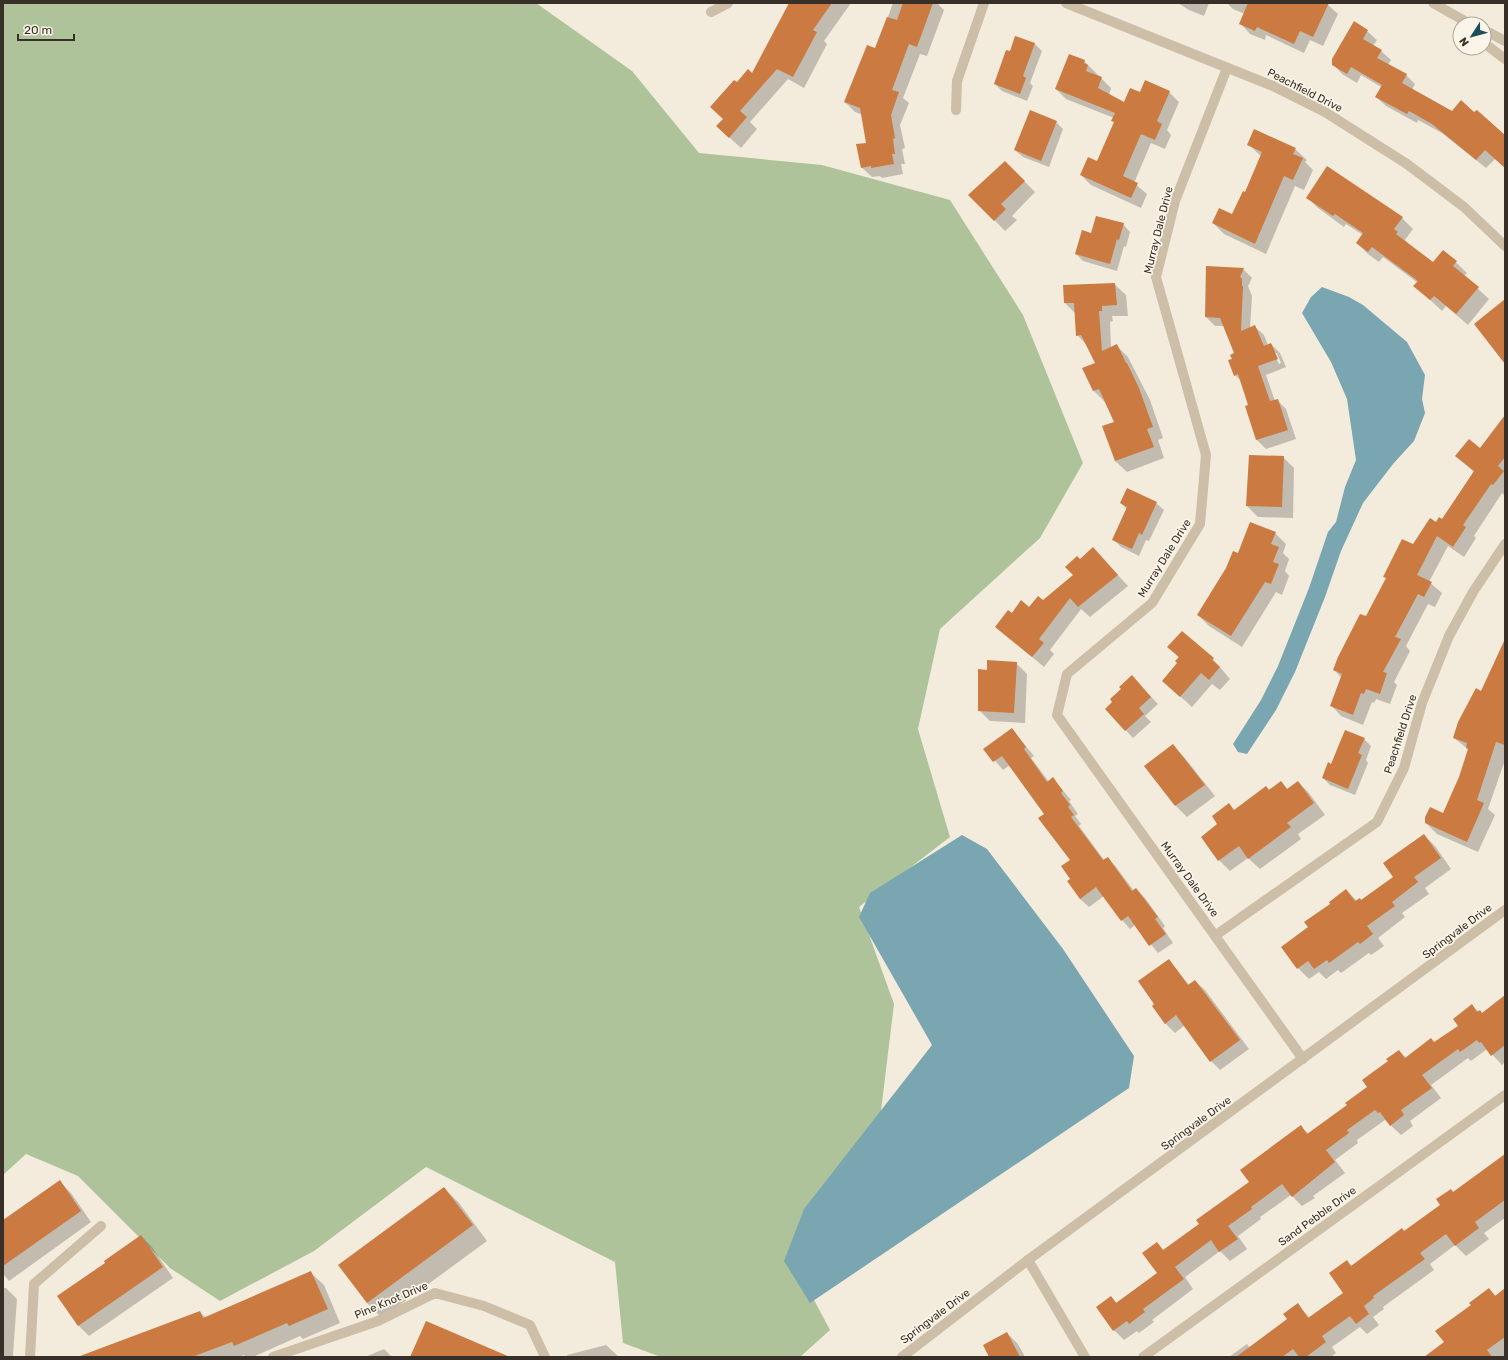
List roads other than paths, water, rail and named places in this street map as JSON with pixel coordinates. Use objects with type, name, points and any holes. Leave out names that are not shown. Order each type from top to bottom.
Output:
[{"type":"street","points":[[711,12],[728,3]]},
{"type":"street","points":[[956,110],[957,81],[984,3]]},
{"type":"street","name":"Peachfield Drive","points":[[1066,3],[1273,86],[1325,112],[1406,164],[1464,207],[1505,246]]},
{"type":"street","points":[[1433,3],[1454,16]]},
{"type":"street","points":[[1492,34],[1505,41]]},
{"type":"street","points":[[1492,49],[1505,59]]},
{"type":"street","name":"Murray Dale Drive","points":[[1227,68],[1175,201],[1156,277],[1206,455],[1200,524],[1152,603],[1067,674],[1057,715],[1216,935],[1303,1059]]},
{"type":"street","name":"Peachfield Drive","points":[[1216,935],[1378,822],[1404,768],[1422,704],[1449,636],[1473,592],[1505,544]]},
{"type":"street","name":"Springvale Drive","points":[[902,1357],[1028,1260],[1505,910]]},
{"type":"street","name":"Sand Pebble Drive","points":[[1143,1357],[1505,1095]]},
{"type":"street","points":[[30,1357],[34,1284],[101,1226]]},
{"type":"street","points":[[1028,1260],[1085,1357]]},
{"type":"street","name":"Pine Knot Drive","points":[[273,1357],[378,1321],[435,1294],[484,1306],[530,1325],[545,1357]]},
{"type":"water","points":[[1322,287],[1349,297],[1363,305],[1407,342],[1425,375],[1422,399],[1425,413],[1414,441],[1393,464],[1363,503],[1341,551],[1325,597],[1295,672],[1276,710],[1247,754],[1238,752],[1233,744],[1261,700],[1278,666],[1309,588],[1328,532],[1336,522],[1345,487],[1356,460],[1347,399],[1331,362],[1302,313],[1311,297]]},
{"type":"water","points":[[962,835],[987,849],[1063,949],[1134,1056],[1129,1088],[810,1303],[784,1261],[804,1209],[932,1045],[859,917],[870,893]]}]
